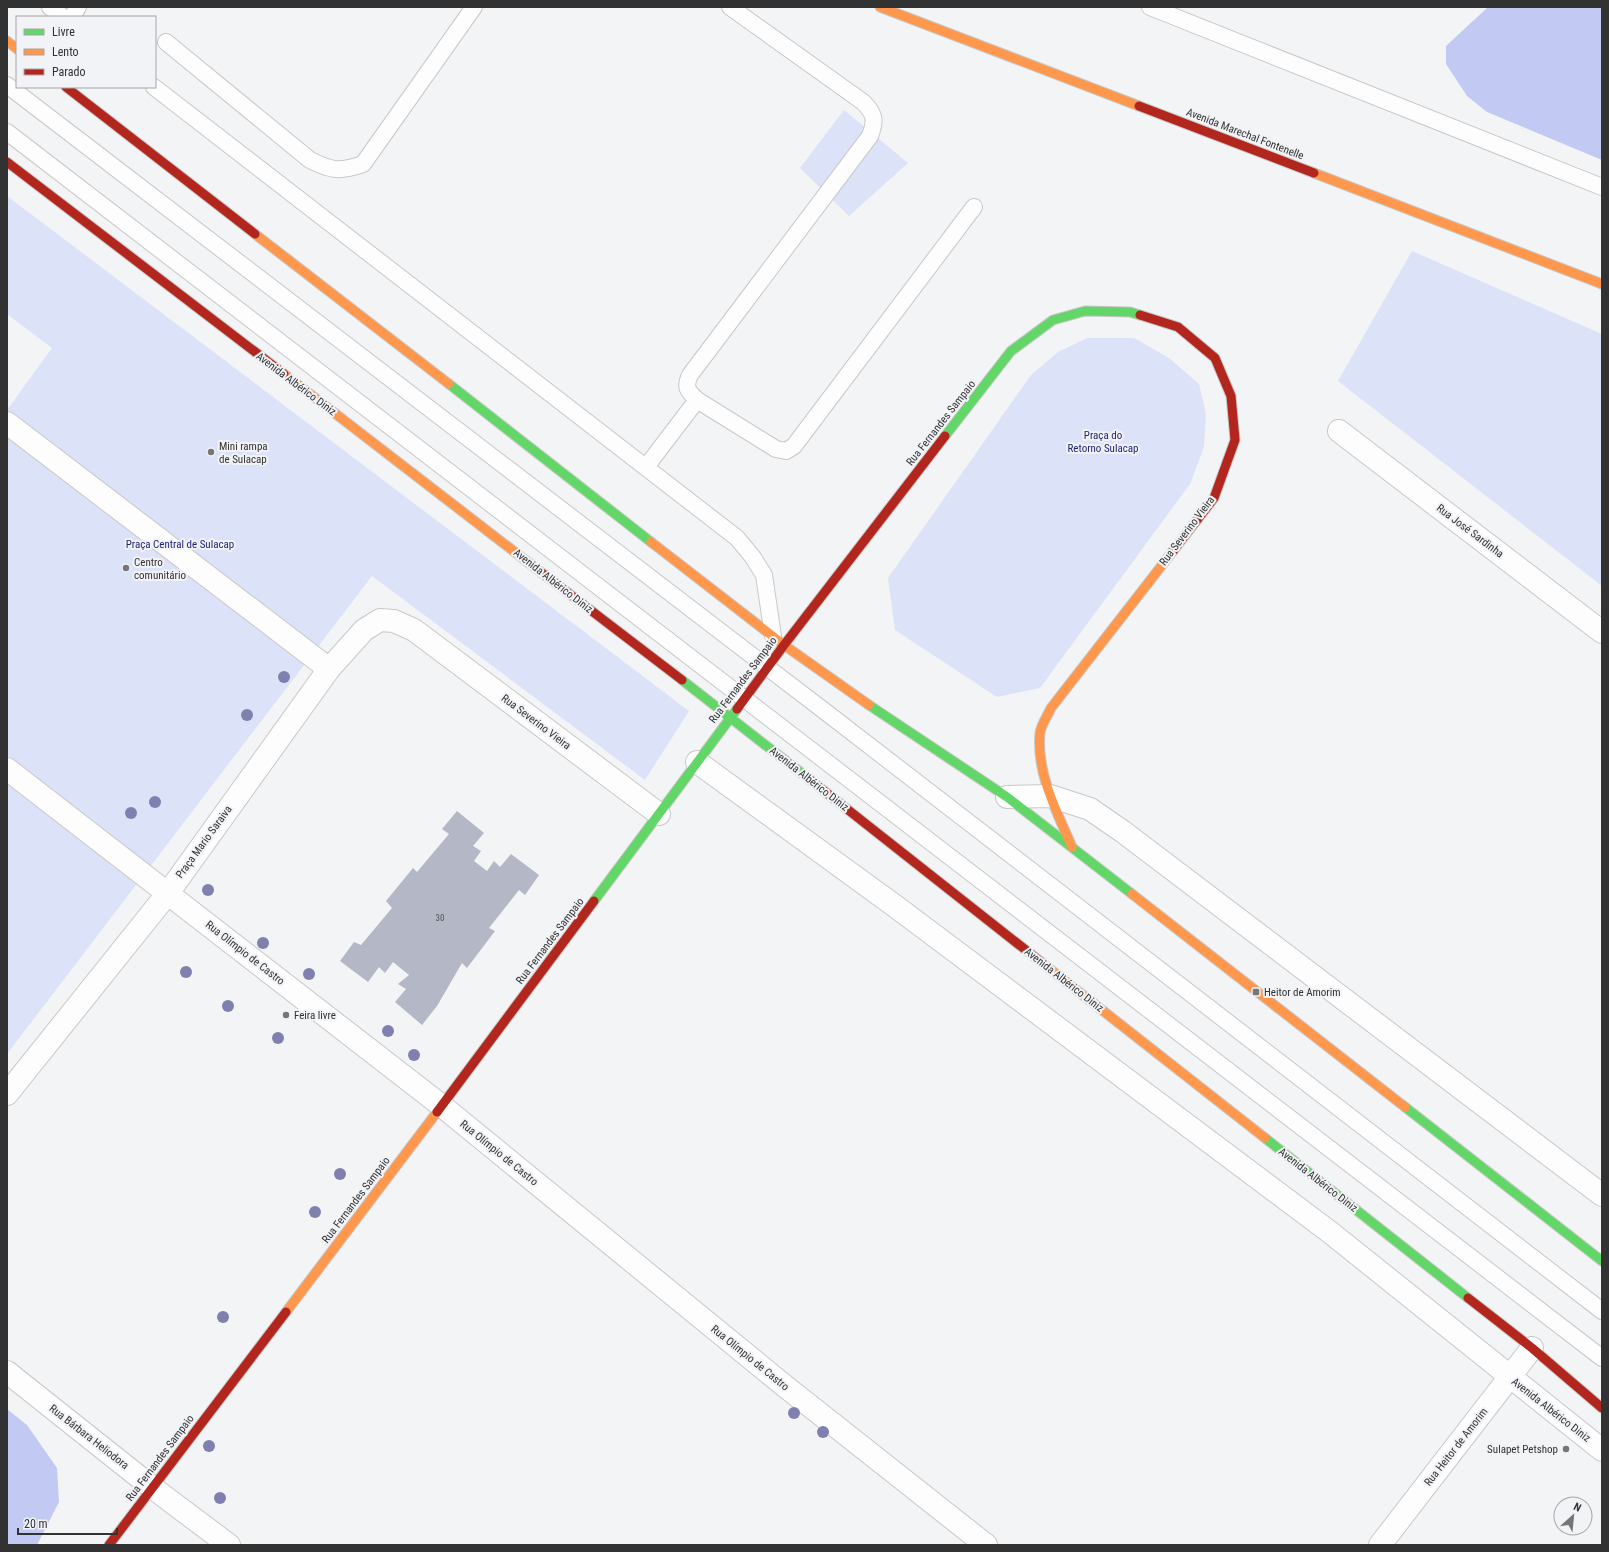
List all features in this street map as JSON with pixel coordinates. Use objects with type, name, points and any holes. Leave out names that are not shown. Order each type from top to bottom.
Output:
[{"type":"main road","name":"Avenida Marechal Fontenelle","points":[[880,7],[1602,284]]},
{"type":"main road","points":[[7,41],[16,48]]},
{"type":"main road","points":[[67,88],[778,640],[844,689],[1007,797],[1602,1261]]},
{"type":"main road","name":"Avenida Albérico Diniz","points":[[7,162],[730,717],[1532,1348],[1602,1408]]},
{"type":"main road","name":"Rua Severino Vieira","points":[[1011,351],[1053,320],[1086,311],[1130,312],[1178,327],[1215,358],[1231,396],[1235,440],[1214,498],[1051,708],[1040,732],[1041,760],[1050,796],[1072,847]]},
{"type":"main road","name":"Rua Fernandes Sampaio","points":[[109,1545],[442,1106],[768,667],[778,640],[1011,351]]},
{"type":"street","points":[[7,423],[330,669]]},
{"type":"street","name":"Rua José Sardinha","points":[[1339,431],[1602,632]]},
{"type":"street","name":"Praça Mario Saraiva","points":[[7,1094],[168,893],[330,669],[364,630],[380,620],[394,621],[414,630]]},
{"type":"street","name":"Rua Severino Vieira","points":[[414,630],[659,814]]},
{"type":"street","name":"Avenida Albérico Diniz","points":[[697,762],[896,906],[1331,1233],[1602,1450]]},
{"type":"street","name":"Rua Olímpio de Castro","points":[[7,768],[442,1106],[786,1387],[986,1545]]},
{"type":"street","points":[[1007,797],[1050,796],[1090,809],[1122,831],[1602,1195]]},
{"type":"street","name":"Rua Heitor de Amorim","points":[[1380,1545],[1532,1348]]},
{"type":"street","name":"Rua Bárbara Heliodora","points":[[7,1372],[153,1488],[229,1545]]},
{"type":"lane","points":[[50,7],[62,16]]},
{"type":"lane","points":[[73,16],[78,7]]},
{"type":"lane","points":[[166,42],[310,160],[326,169],[346,170],[363,164],[474,7]]},
{"type":"lane","points":[[730,7],[863,102],[872,111],[874,124],[870,136],[690,375],[686,383],[688,390],[697,400],[776,449],[786,451],[794,446],[974,207]]},
{"type":"lane","points":[[1150,7],[1602,187]]},
{"type":"lane","points":[[7,85],[768,667],[1602,1311]]},
{"type":"lane","points":[[155,88],[737,538],[752,556],[764,575],[778,640]]},
{"type":"lane","points":[[7,132],[1602,1358]]},
{"type":"lane","points":[[646,467],[697,400]]},
{"type":"green space","points":[[844,110],[908,163],[849,216],[800,168]]},
{"type":"green space","name":"Praça Central de Sulacap","points":[[7,196],[689,711],[645,780],[372,576],[7,1054],[7,410],[52,348],[7,314]]},
{"type":"green space","points":[[1412,251],[1602,334],[1602,586],[1338,381]]},
{"type":"green space","name":"Praça do Retorno Sulacap","points":[[1087,338],[1134,338],[1169,358],[1199,384],[1206,414],[1204,447],[1190,484],[1040,688],[997,697],[895,630],[888,578],[1031,375],[1058,352]]},
{"type":"shaded area","points":[[1488,7],[1602,7],[1602,160],[1487,112],[1467,96],[1446,64],[1446,46]]},
{"type":"shaded area","points":[[7,1409],[27,1425],[57,1468],[59,1502],[37,1545],[7,1545]]},
{"type":"building","points":[[457,811],[484,833],[473,846],[481,851],[474,861],[487,871],[494,861],[500,867],[511,854],[539,875],[525,895],[519,890],[489,928],[495,931],[467,968],[462,963],[437,1006],[422,1025],[395,1002],[406,989],[398,984],[409,975],[393,962],[385,973],[379,967],[368,982],[340,961],[354,942],[361,945],[392,908],[386,901],[413,868],[417,872],[449,834],[442,829]]},
{"type":"traffic: fast","points":[[945,436],[1011,351],[1053,320],[1085,311],[1130,312],[1140,315]]},
{"type":"traffic: fast","points":[[449,384],[651,542]]},
{"type":"traffic: fast","points":[[682,680],[809,779]]},
{"type":"traffic: fast","points":[[869,705],[1007,797],[1132,894]]},
{"type":"traffic: fast","points":[[594,901],[737,709]]},
{"type":"traffic: fast","points":[[1405,1107],[1602,1261]]},
{"type":"traffic: fast","points":[[1265,1138],[1468,1298]]},
{"type":"traffic: slow","points":[[880,7],[1139,106]]},
{"type":"traffic: slow","points":[[7,41],[16,48]]},
{"type":"traffic: slow","points":[[1314,173],[1602,284]]},
{"type":"traffic: slow","points":[[255,234],[449,384]]},
{"type":"traffic: slow","points":[[284,374],[529,563]]},
{"type":"traffic: slow","points":[[651,542],[784,645],[869,705]]},
{"type":"traffic: slow","points":[[1072,847],[1054,806],[1044,777],[1040,748],[1040,733],[1042,727],[1051,708],[1173,551]]},
{"type":"traffic: slow","points":[[1132,894],[1405,1107]]},
{"type":"traffic: slow","points":[[1046,966],[1265,1138]]},
{"type":"traffic: slow","points":[[286,1312],[437,1112]]},
{"type":"traffic: jam","points":[[67,88],[255,234]]},
{"type":"traffic: jam","points":[[1139,106],[1314,173]]},
{"type":"traffic: jam","points":[[7,162],[284,374]]},
{"type":"traffic: jam","points":[[1140,315],[1178,327],[1215,358],[1231,396],[1235,440],[1214,498],[1173,551]]},
{"type":"traffic: jam","points":[[737,709],[784,645],[945,436]]},
{"type":"traffic: jam","points":[[529,563],[682,680]]},
{"type":"traffic: jam","points":[[809,779],[1046,966]]},
{"type":"traffic: jam","points":[[437,1112],[594,901]]},
{"type":"traffic: jam","points":[[1468,1298],[1532,1348],[1602,1408]]},
{"type":"traffic: jam","points":[[109,1545],[286,1312]]},
{"type":"place","name":"Mini rampa de Sulacap","points":[[211,452]]},
{"type":"place","name":"Centro comunitário","points":[[126,568]]},
{"type":"place","name":"Heitor de Amorim","points":[[1256,992]]},
{"type":"place","name":"Feira livre","points":[[286,1015]]},
{"type":"place","name":"Sulapet Petshop","points":[[1566,1449]]}]
